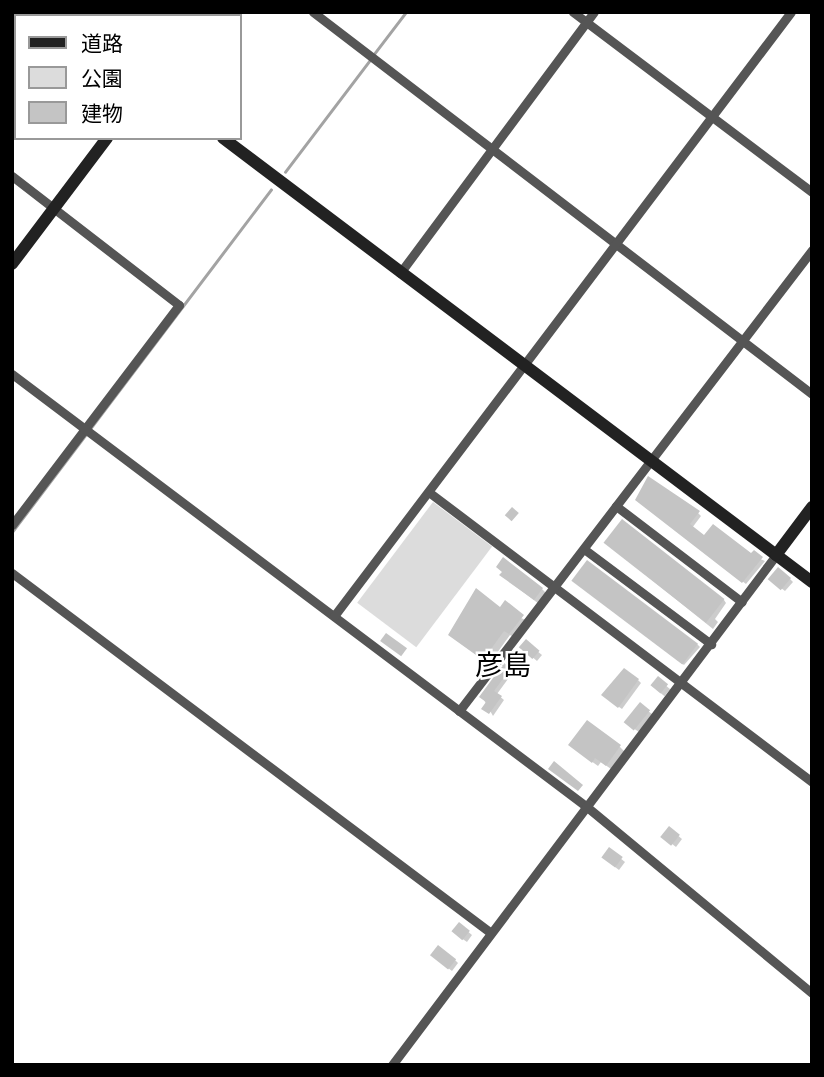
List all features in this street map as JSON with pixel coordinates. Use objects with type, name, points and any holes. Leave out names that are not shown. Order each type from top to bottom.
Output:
[{"type":"street","points":[[313,12],[812,394]]},
{"type":"street","points":[[573,12],[812,192]]},
{"type":"street","points":[[400,273],[594,12]]},
{"type":"street","points":[[334,616],[430,493],[522,364],[791,12]]},
{"type":"street","points":[[12,264],[105,140]]},
{"type":"street","points":[[226,140],[812,582]]},
{"type":"street","points":[[12,176],[179,305],[87,432],[12,525]]},
{"type":"street","points":[[459,712],[812,250]]},
{"type":"street","points":[[12,374],[587,807],[812,993]]},
{"type":"street","points":[[430,493],[812,782]]},
{"type":"street","points":[[616,506],[742,602]]},
{"type":"street","points":[[397,1063],[491,933],[812,507]]},
{"type":"street","points":[[584,548],[711,644]]},
{"type":"street","points":[[12,573],[491,933]]},
{"type":"green space","points":[[433,502],[492,547],[416,647],[357,603]]},
{"type":"building","points":[[648,476],[700,511],[690,524],[704,535],[713,524],[751,553],[754,550],[763,557],[742,583],[635,500]]},
{"type":"building","points":[[512,507],[519,513],[512,521],[505,515]]},
{"type":"building","points":[[622,519],[724,599],[706,623],[604,543]]},
{"type":"building","points":[[503,557],[543,588],[534,600],[499,575],[502,572],[496,567]]},
{"type":"building","points":[[587,560],[698,644],[682,664],[571,581]]},
{"type":"building","points":[[778,567],[791,578],[781,590],[768,579]]},
{"type":"building","points":[[476,588],[500,607],[505,600],[524,615],[509,634],[504,631],[483,660],[448,635]]},
{"type":"building","points":[[386,633],[407,648],[401,656],[380,641]]},
{"type":"building","points":[[526,639],[540,651],[532,659],[519,647]]},
{"type":"building","points":[[504,663],[511,668],[494,691],[502,696],[489,714],[481,709],[486,702],[479,697]]},
{"type":"building","points":[[624,668],[639,679],[618,708],[601,695]]},
{"type":"building","points":[[658,676],[668,684],[661,694],[650,685]]},
{"type":"building","points":[[640,702],[650,710],[634,730],[624,722]]},
{"type":"building","points":[[587,720],[621,745],[606,766],[595,758],[592,763],[568,745]]},
{"type":"building","points":[[554,761],[583,785],[578,791],[548,769]]},
{"type":"building","points":[[669,826],[680,835],[671,846],[660,837]]},
{"type":"building","points":[[609,847],[623,857],[615,868],[601,858]]},
{"type":"building","points":[[459,922],[470,931],[462,940],[451,931]]},
{"type":"building","points":[[438,945],[456,959],[448,969],[430,955]]},
{"type":"waterway","points":[[374,54],[406,12]]},
{"type":"waterway","points":[[285,172],[370,60]]},
{"type":"waterway","points":[[12,532],[271,190]]},
{"type":"district","name":"彦島","points":[[503,666]]}]
